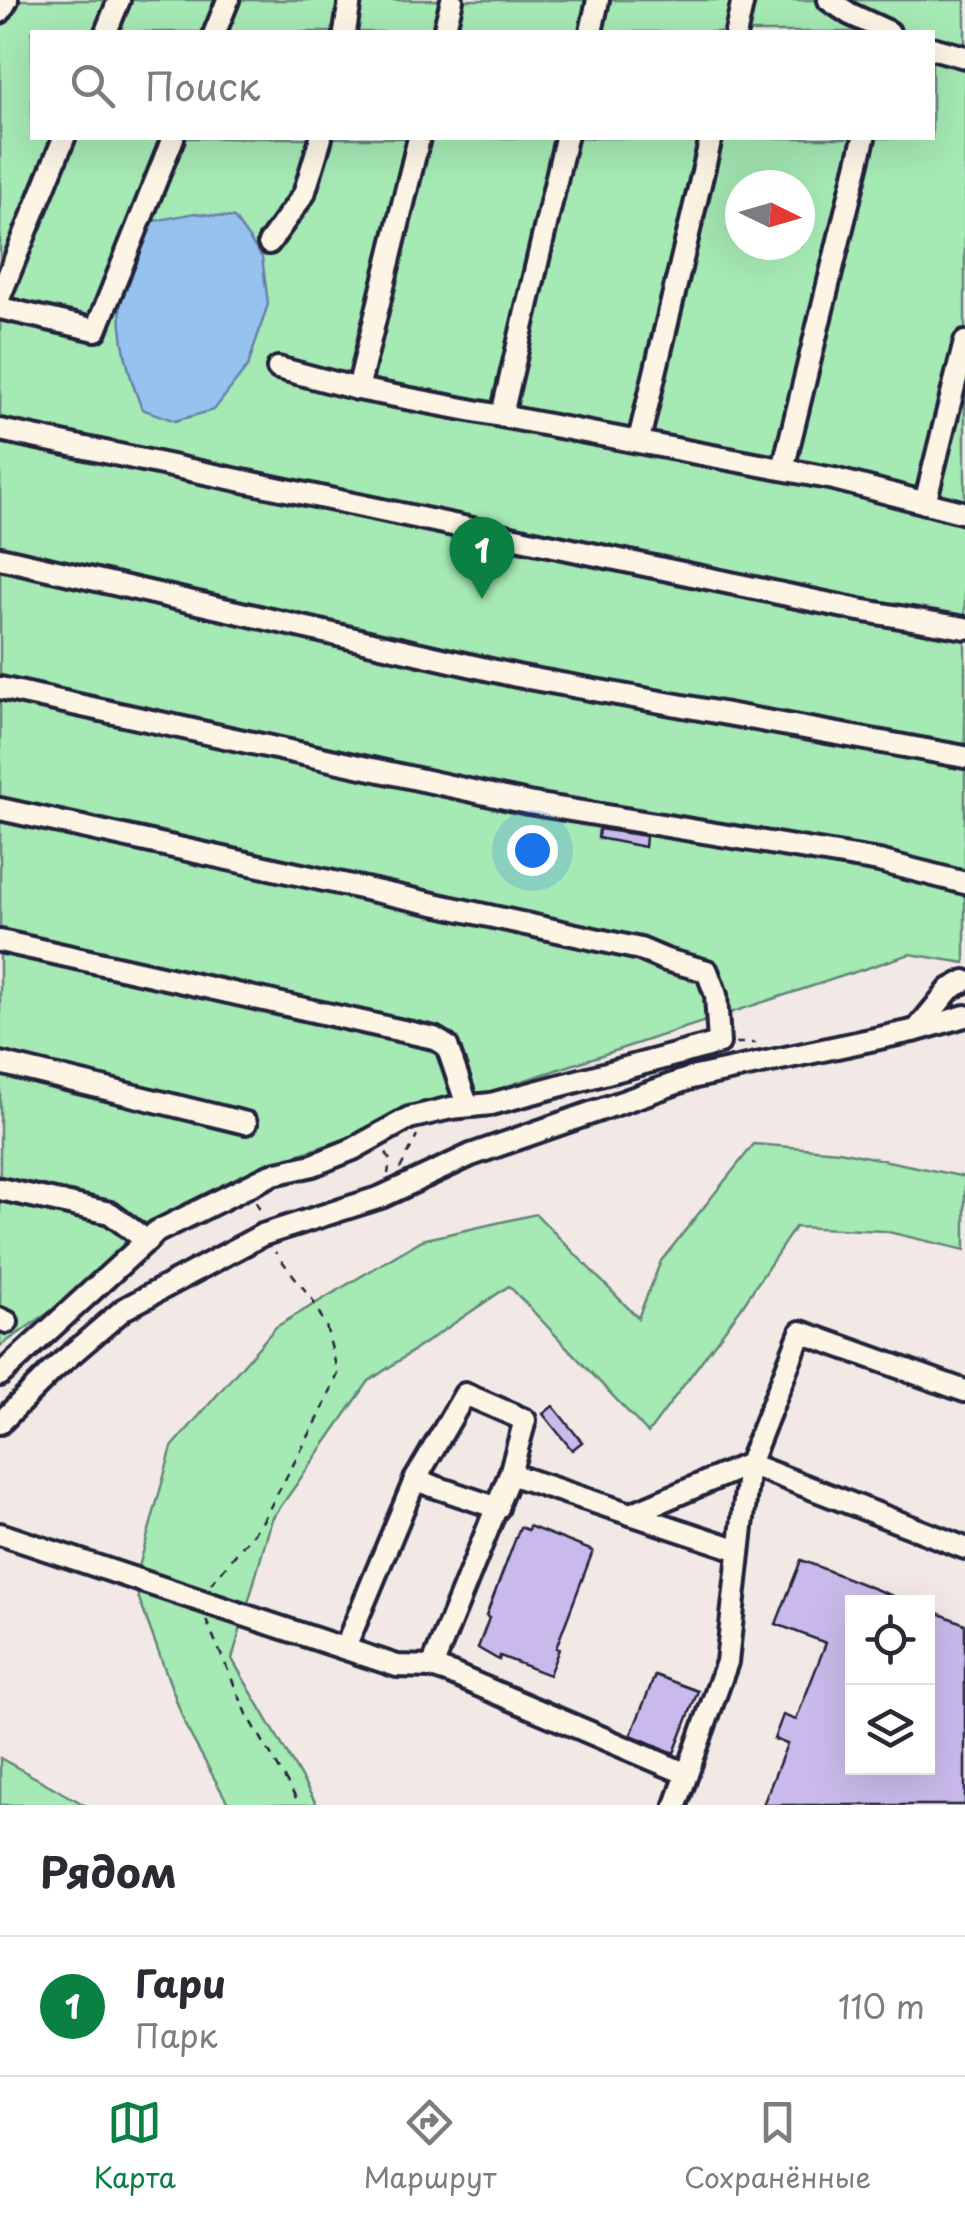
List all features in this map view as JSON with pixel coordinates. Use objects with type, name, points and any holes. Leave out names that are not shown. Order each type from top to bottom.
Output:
[{"type":"lane","points":[[0,12],[6,0]]},
{"type":"lane","points":[[107,30],[119,0]]},
{"type":"lane","points":[[216,30],[228,0]]},
{"type":"lane","points":[[344,30],[350,0]]},
{"type":"lane","points":[[444,30],[452,0]]},
{"type":"lane","points":[[590,30],[598,0]]},
{"type":"lane","points":[[736,30],[743,0]]},
{"type":"lane","points":[[829,0],[885,30]]},
{"type":"lane","points":[[935,49],[965,58]]},
{"type":"lane","points":[[0,296],[63,140]]},
{"type":"lane","points":[[0,308],[96,330],[172,140]]},
{"type":"lane","points":[[269,243],[304,194],[320,140]]},
{"type":"lane","points":[[358,388],[419,140]]},
{"type":"lane","points":[[502,415],[566,140]]},
{"type":"lane","points":[[640,440],[711,140]]},
{"type":"lane","points":[[784,469],[864,140]]},
{"type":"lane","points":[[926,503],[965,342]]},
{"type":"lane","points":[[278,368],[358,388],[784,469],[965,513]]},
{"type":"lane","points":[[0,430],[858,610],[965,628]]},
{"type":"lane","points":[[0,558],[516,676],[965,757]]},
{"type":"lane","points":[[0,688],[528,803],[879,862],[965,883]]},
{"type":"lane","points":[[0,808],[640,948],[666,960],[707,970],[716,995],[719,1043],[491,1104],[408,1118],[313,1165],[274,1174],[156,1232],[0,1375]]},
{"type":"lane","points":[[0,940],[434,1038],[447,1046],[466,1102]]},
{"type":"lane","points":[[917,1030],[950,989],[965,980]]},
{"type":"lane","points":[[0,1423],[53,1370],[124,1310],[266,1234],[385,1196],[472,1154],[691,1078],[917,1030],[965,1016]]},
{"type":"lane","points":[[0,1064],[246,1124]]},
{"type":"lane","points":[[0,1189],[110,1212],[147,1240]]},
{"type":"lane","points":[[676,1805],[727,1662],[748,1464],[802,1332],[965,1391]]},
{"type":"lane","points":[[345,1648],[415,1480],[465,1394],[525,1420],[498,1508],[432,1667]]},
{"type":"lane","points":[[631,1514],[748,1464],[965,1548]]},
{"type":"lane","points":[[510,1474],[739,1550]]},
{"type":"lane","points":[[415,1480],[498,1508]]},
{"type":"lane","points":[[0,1534],[397,1666],[432,1667],[687,1774]]},
{"type":"path","points":[[385,1196],[430,1113]]},
{"type":"path","points":[[364,1143],[382,1145],[390,1160],[385,1196]]},
{"type":"path","points":[[249,1187],[266,1234],[312,1299],[326,1326],[338,1374],[261,1524],[196,1601],[248,1714],[300,1805]]},
{"type":"green space","points":[[0,0],[965,0],[965,963],[910,954],[260,1167],[0,1346]]},
{"type":"green space","points":[[754,1144],[839,1151],[965,1177],[965,1250],[884,1231],[795,1227],[741,1308],[648,1433],[509,1286],[369,1381],[272,1519],[232,1659],[317,1805],[229,1805],[186,1727],[134,1585],[172,1447],[276,1327],[422,1240],[536,1214],[638,1318],[661,1261]]},
{"type":"green space","points":[[0,1758],[85,1805],[0,1805]]},
{"type":"water","points":[[195,213],[234,218],[262,257],[268,304],[248,366],[214,410],[175,421],[142,409],[126,359],[120,305],[126,272],[149,222]]},
{"type":"building","points":[[599,829],[646,836],[645,847],[598,838]]},
{"type":"building","points":[[553,1406],[582,1442],[572,1450],[543,1414]]},
{"type":"building","points":[[529,1526],[593,1551],[549,1675],[500,1656],[499,1660],[478,1648],[520,1527],[528,1530]]},
{"type":"building","points":[[801,1560],[890,1595],[845,1595],[845,1775],[935,1775],[935,1612],[965,1624],[965,1805],[763,1805],[787,1744],[774,1739],[783,1715],[796,1720],[826,1643],[776,1624]]},
{"type":"building","points":[[655,1675],[698,1691],[674,1753],[631,1735]]},
{"type":"place","name":"Гари","points":[[482,599]]}]
